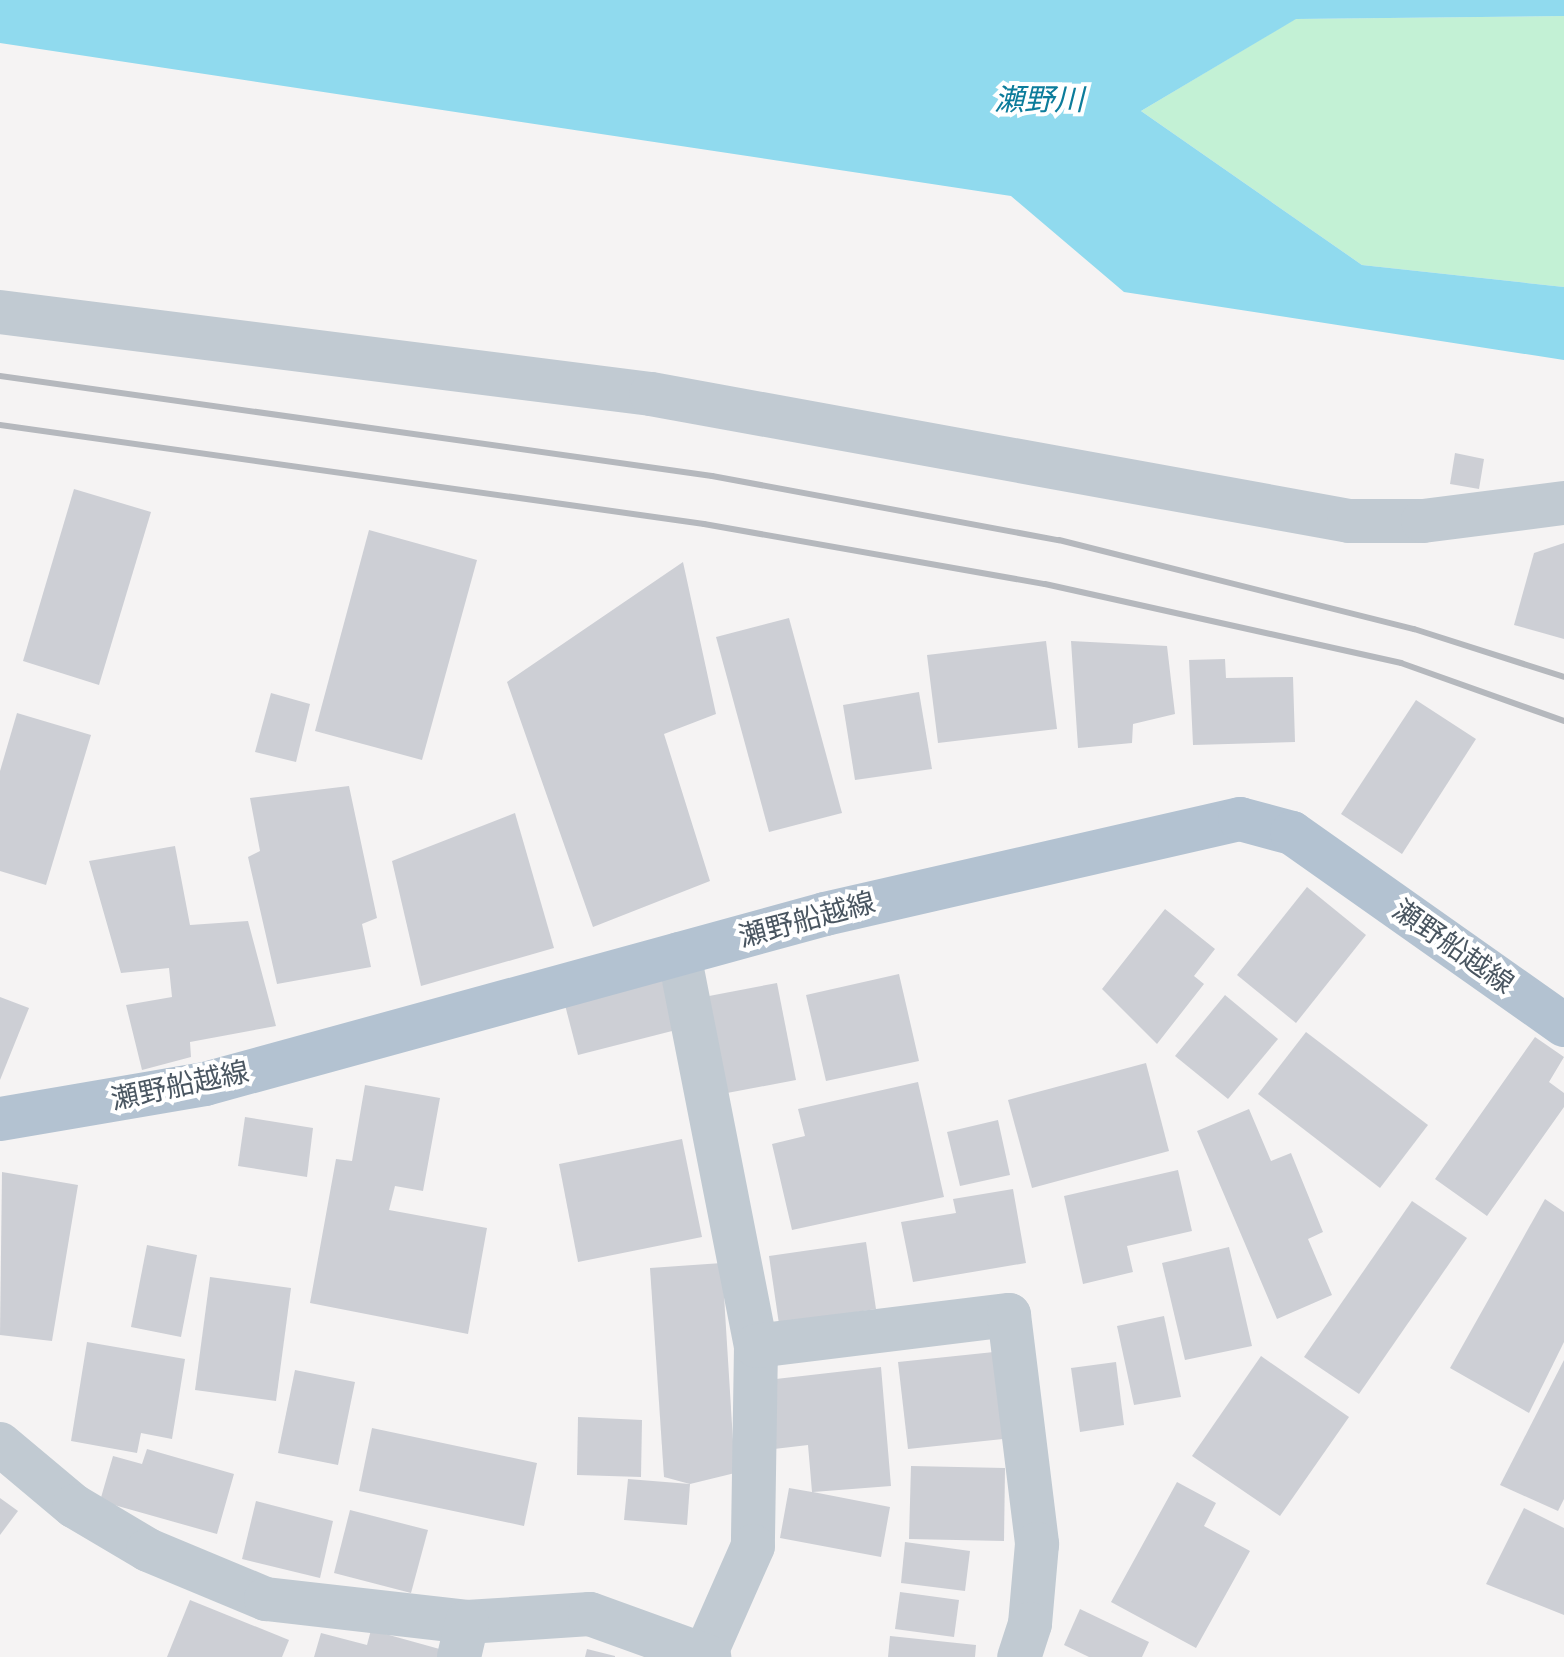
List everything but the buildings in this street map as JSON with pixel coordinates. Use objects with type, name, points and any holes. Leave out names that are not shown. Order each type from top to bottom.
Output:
[{"type":"main road","name":"瀬野船越線","points":[[0,1119],[205,1084],[679,954],[1036,862],[1240,819],[1292,833],[1564,1025]]},
{"type":"street","points":[[0,312],[651,394],[1349,521],[1423,521],[1564,503]]},
{"type":"street","points":[[0,1444],[74,1506],[136,1542],[266,1599],[463,1640],[590,1614],[707,1656],[753,1546],[756,1346],[679,954]]},
{"type":"street","points":[[756,1346],[1009,1315],[1037,1544],[1030,1624],[1019,1657]]},
{"type":"green space","points":[[1564,16],[1564,287],[1362,265],[1141,111],[1295,19]]},
{"type":"water","name":"瀬野川","points":[[0,0],[1564,0],[1564,16],[1296,19],[1141,111],[1362,265],[1564,287],[1564,360],[1124,292],[1011,196],[0,43]]},
{"type":"railway","points":[[0,376],[712,476],[1059,540],[1414,629],[1564,677]]},
{"type":"railway","points":[[0,425],[704,524],[1045,584],[1401,663],[1564,721]]}]
